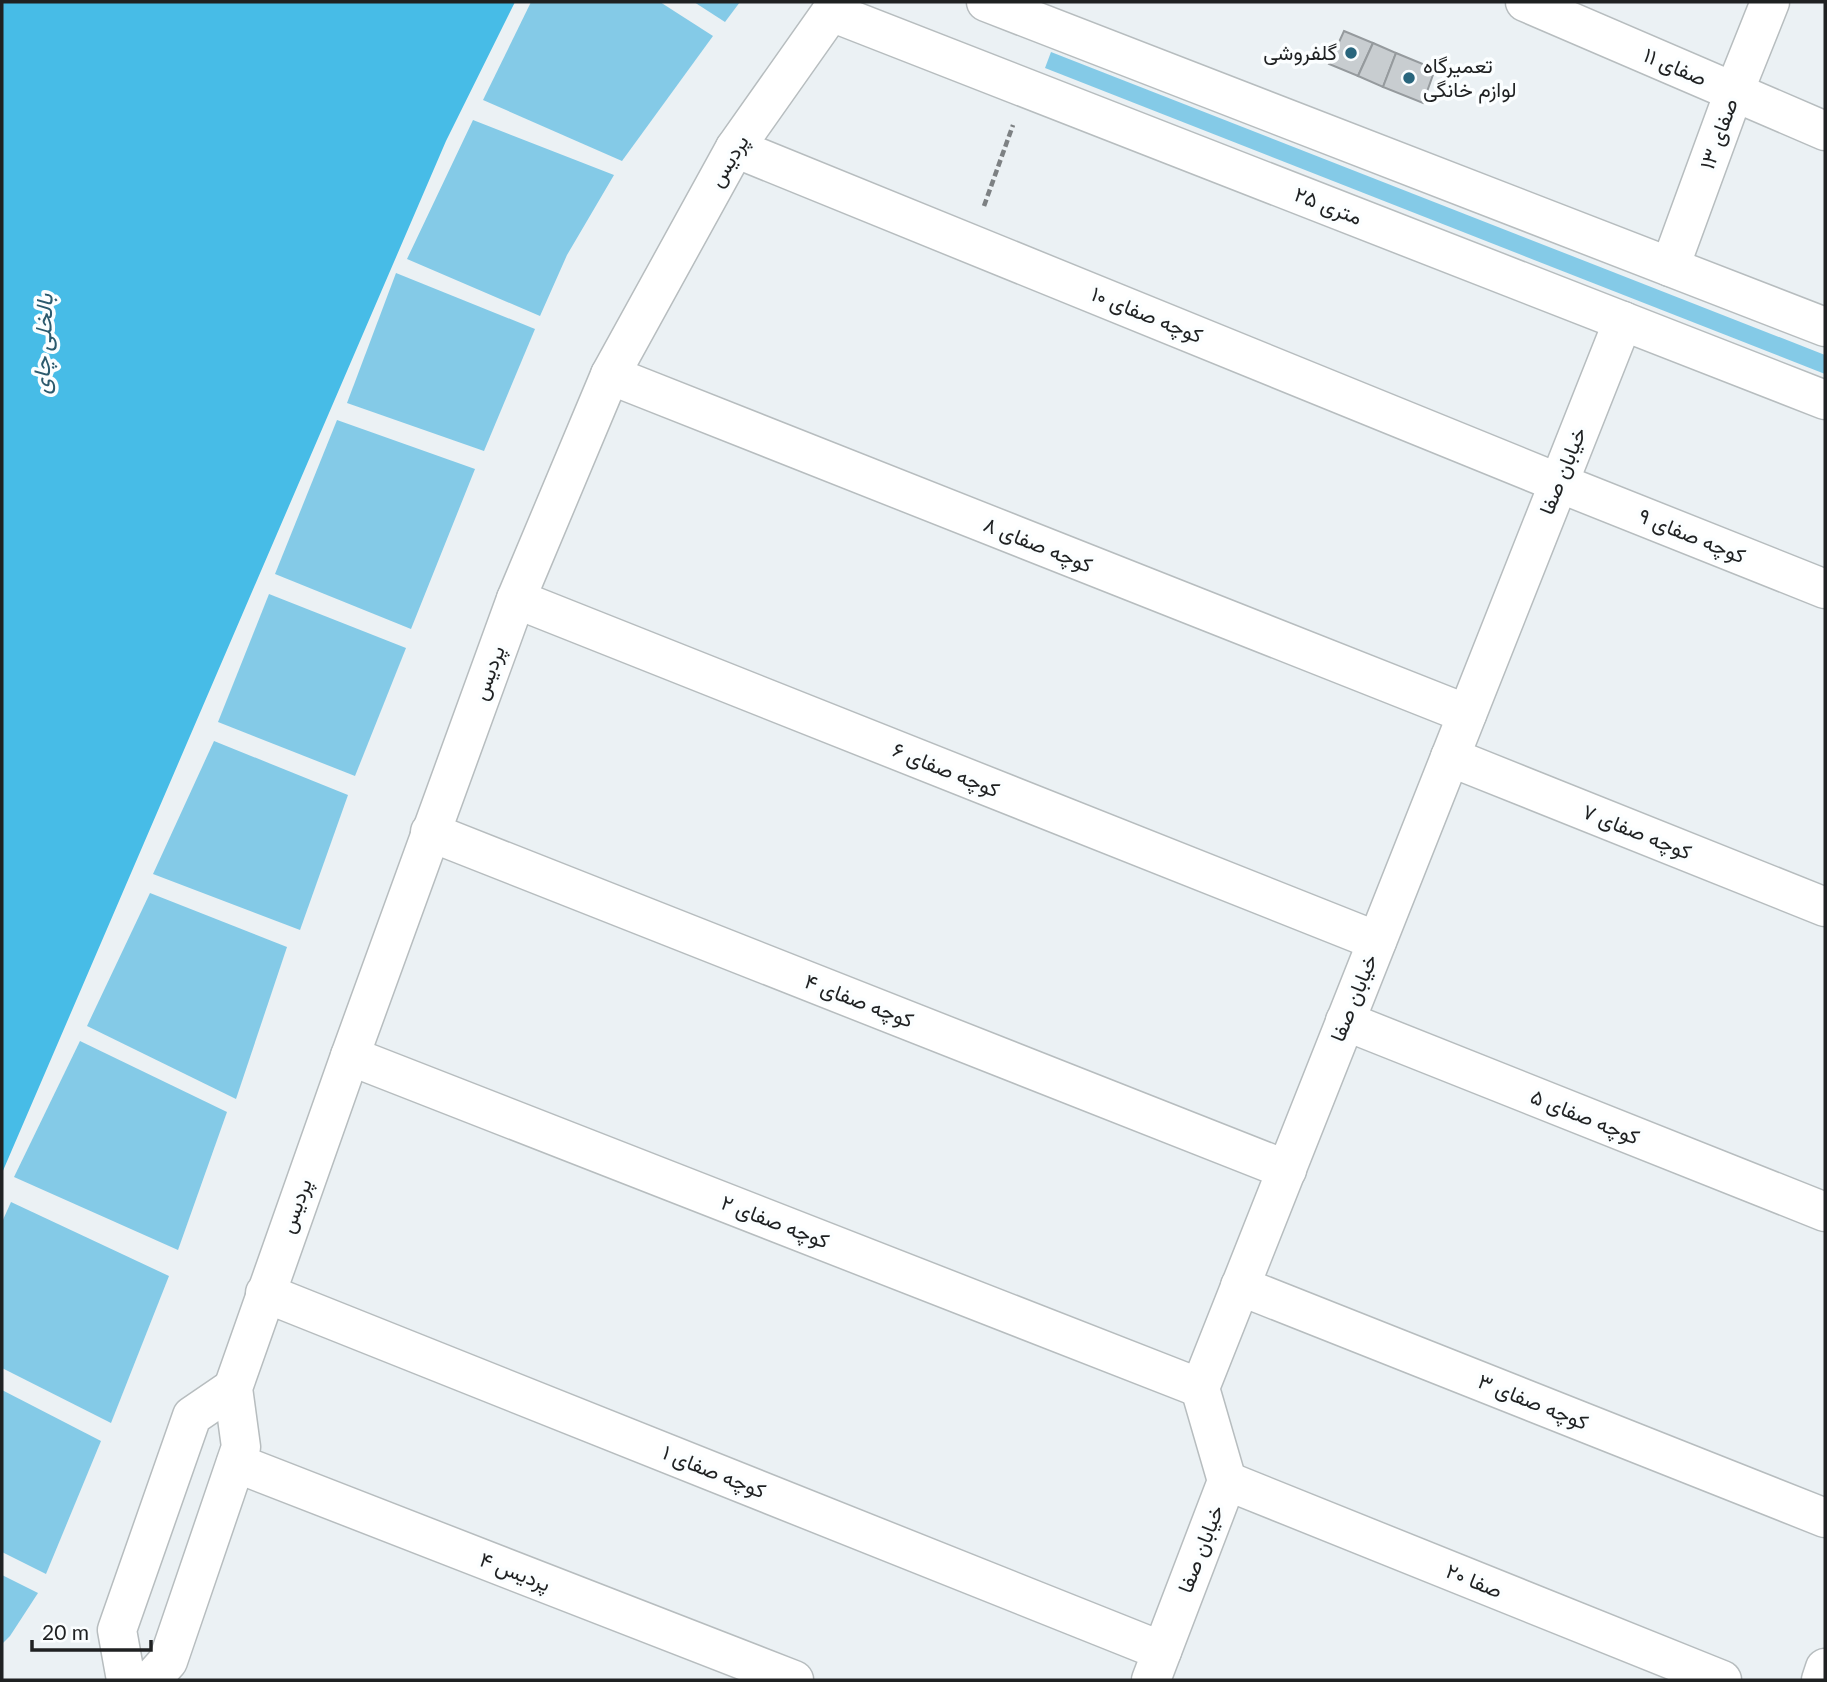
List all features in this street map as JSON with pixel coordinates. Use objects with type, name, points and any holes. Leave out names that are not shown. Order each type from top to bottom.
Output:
[{"type":"street","points":[[986,2],[1825,327]]},
{"type":"street","name":"صفای ۱۱","points":[[1525,2],[1825,131]]},
{"type":"street","name":"صفای ۱۳","points":[[1670,267],[1770,2]]},
{"type":"street","name":"۲۵ متری","points":[[834,7],[1026,88],[1825,400]]},
{"type":"street","name":"پردیس","points":[[151,1680],[168,1661],[236,1464],[241,1447],[233,1388],[265,1293],[516,599],[610,375],[735,148],[834,7]]},
{"type":"street","name":"کوچه صفای ۱۰","points":[[735,148],[1559,483]]},
{"type":"street","name":"خیابان صفا","points":[[1157,1666],[1227,1481],[1200,1388],[1623,321]]},
{"type":"street","name":"کوچه صفای ۸","points":[[610,375],[1467,714]]},
{"type":"street","name":"کوچه صفای ۹","points":[[1559,483],[1825,589]]},
{"type":"street","name":"کوچه صفای ۶","points":[[516,599],[1377,941]]},
{"type":"street","name":"کوچه صفای ۷","points":[[1450,757],[1825,908]]},
{"type":"street","name":"کوچه صفای ۴","points":[[430,832],[1287,1170]]},
{"type":"street","name":"کوچه صفای ۵","points":[[1345,1021],[1825,1212]]},
{"type":"street","name":"کوچه صفای ۲","points":[[350,1056],[1200,1388]]},
{"type":"street","name":"کوچه صفای ۳","points":[[1240,1286],[1825,1518]]},
{"type":"street","name":"کوچه صفای ۱","points":[[265,1293],[1157,1666]]},
{"type":"street","points":[[125,1680],[117,1630],[192,1416],[233,1388]]},
{"type":"street","name":"پردیس ۴","points":[[236,1464],[794,1680]]},
{"type":"street","name":"صفا ۲۰","points":[[1227,1481],[1722,1680]]},
{"type":"street","points":[[1821,1680],[1825,1668]]},
{"type":"path","points":[[970,243],[1026,88]]},
{"type":"shaded area","points":[[531,2],[660,2],[713,36],[622,161],[483,100]]},
{"type":"shaded area","points":[[694,2],[740,2],[725,22]]},
{"type":"shaded area","points":[[1051,52],[1825,355],[1825,374],[1045,68]]},
{"type":"shaded area","points":[[473,120],[614,175],[567,255],[540,316],[407,259]]},
{"type":"shaded area","points":[[396,273],[535,329],[484,451],[347,403]]},
{"type":"shaded area","points":[[337,420],[475,469],[411,629],[275,574]]},
{"type":"shaded area","points":[[269,594],[406,648],[355,776],[218,722]]},
{"type":"shaded area","points":[[214,741],[348,795],[300,930],[153,874]]},
{"type":"shaded area","points":[[150,893],[287,947],[236,1099],[87,1026]]},
{"type":"shaded area","points":[[80,1041],[227,1112],[178,1250],[14,1177]]},
{"type":"shaded area","points":[[11,1202],[169,1276],[111,1423],[2,1368],[2,1222]]},
{"type":"shaded area","points":[[2,1390],[101,1441],[46,1574],[2,1552]]},
{"type":"shaded area","points":[[2,1575],[38,1593],[2,1644]]},
{"type":"water","name":"بالخلی چای","points":[[2,2],[515,2],[446,141],[2,1173]]},
{"type":"building","name":"گلفروشی","points":[[1344,31],[1373,43],[1358,76],[1329,64]]},
{"type":"building","points":[[1373,43],[1396,53],[1383,87],[1358,76]]},
{"type":"building","name":"تعمیرگاه لوازم خانگی","points":[[1396,53],[1435,69],[1423,103],[1383,87]]},
{"type":"place","name":"گلفروشی","points":[[1351,53]]},
{"type":"place","name":"تعمیرگاه لوازم خانگی","points":[[1409,78]]}]
